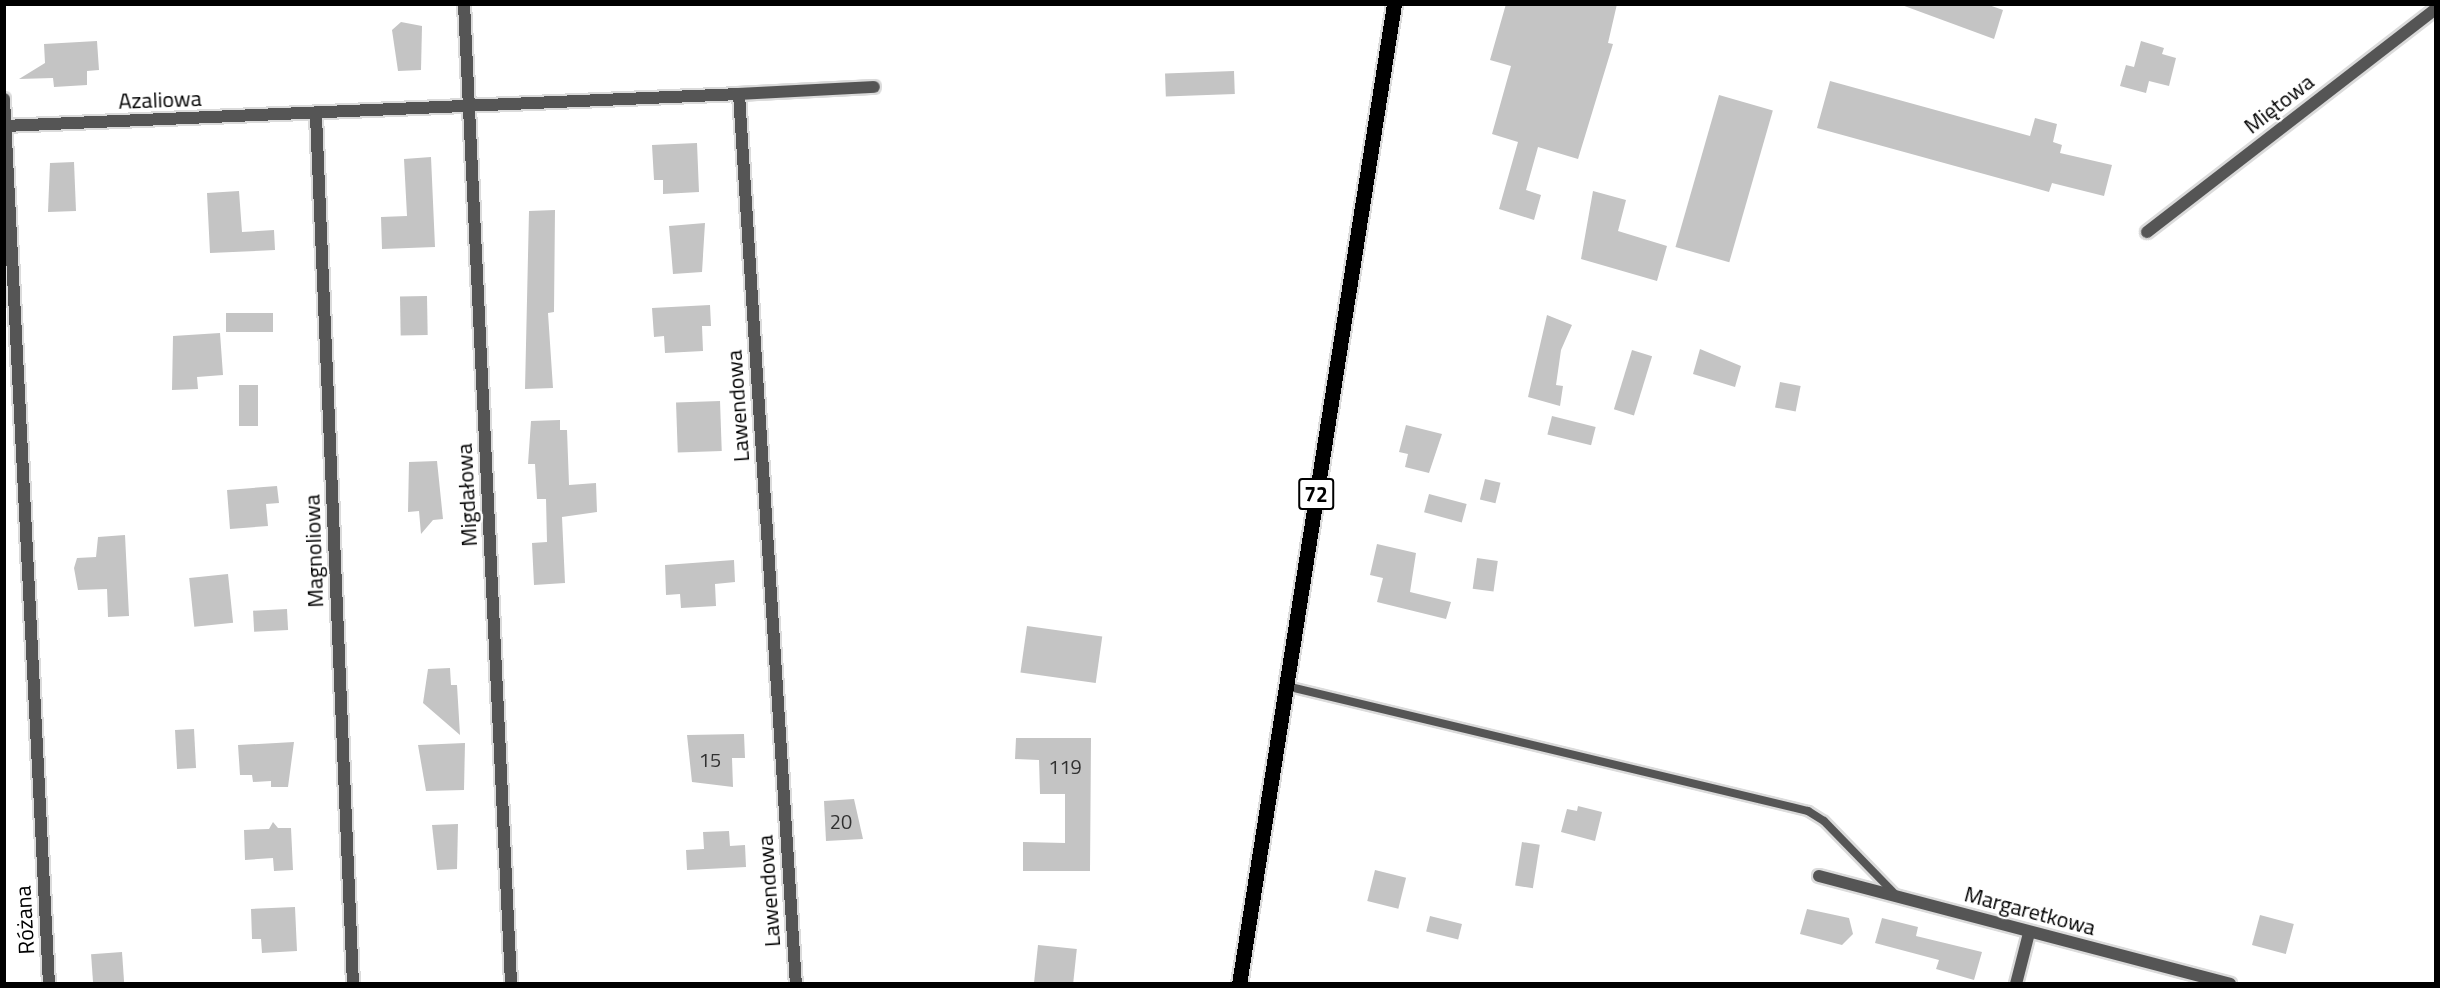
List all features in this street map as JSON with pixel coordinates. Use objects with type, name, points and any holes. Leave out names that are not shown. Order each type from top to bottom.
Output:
[{"type":"main road","name":"72","points":[[1239,984],[1394,4]]},
{"type":"street","name":"Migdałowa","points":[[464,4],[511,984]]},
{"type":"street","name":"Miętowa","points":[[2147,232],[2436,9]]},
{"type":"street","points":[[470,107],[874,87]]},
{"type":"street","name":"Lawendowa","points":[[739,94],[796,984]]},
{"type":"street","name":"Różana","points":[[4,99],[50,984]]},
{"type":"street","name":"Azaliowa","points":[[5,126],[316,116],[470,107]]},
{"type":"street","name":"Magnoliowa","points":[[316,116],[353,984]]},
{"type":"street","name":"Margaretkowa","points":[[1819,876],[2230,984]]},
{"type":"street","points":[[2016,984],[2029,933]]},
{"type":"lane","points":[[1286,686],[1808,811],[1824,821],[1900,898]]},
{"type":"building","points":[[1506,4],[1617,4],[1608,43],[1613,44],[1578,159],[1538,147],[1526,190],[1541,195],[1534,220],[1499,209],[1518,142],[1492,134],[1511,66],[1490,60]]},
{"type":"building","points":[[1899,4],[1986,4],[2003,10],[1994,39]]},
{"type":"building","points":[[401,22],[422,26],[421,70],[398,71],[392,30]]},
{"type":"building","points":[[97,41],[99,70],[87,71],[87,85],[54,87],[53,78],[19,79],[45,63],[44,44]]},
{"type":"building","points":[[2141,41],[2164,48],[2162,54],[2176,58],[2169,86],[2149,81],[2146,93],[2120,86],[2126,65],[2134,67]]},
{"type":"building","points":[[1234,71],[1235,94],[1166,96],[1165,73]]},
{"type":"building","points":[[1830,81],[2030,136],[2035,118],[2057,124],[2053,142],[2062,145],[2060,153],[2112,165],[2104,196],[2052,183],[2049,192],[1817,128]]},
{"type":"building","points":[[1719,95],[1773,110],[1729,262],[1675,247]]},
{"type":"building","points":[[697,143],[699,192],[663,194],[663,180],[654,180],[652,145]]},
{"type":"building","points":[[431,157],[435,247],[382,249],[381,217],[407,216],[404,159]]},
{"type":"building","points":[[74,162],[76,211],[48,212],[50,163]]},
{"type":"building","points":[[239,191],[242,232],[274,230],[275,250],[210,253],[207,193]]},
{"type":"building","points":[[1593,191],[1626,200],[1618,231],[1667,246],[1657,281],[1581,259]]},
{"type":"building","points":[[555,210],[554,312],[548,313],[553,388],[525,389],[529,211]]},
{"type":"building","points":[[705,223],[702,272],[673,274],[669,226]]},
{"type":"building","points":[[400,296],[427,296],[428,335],[401,335]]},
{"type":"building","points":[[710,305],[711,326],[702,326],[703,351],[665,353],[664,336],[654,337],[652,308]]},
{"type":"building","points":[[226,313],[273,313],[273,332],[226,332]]},
{"type":"building","points":[[1547,315],[1572,325],[1561,350],[1556,385],[1563,386],[1560,406],[1528,397]]},
{"type":"building","points":[[220,333],[223,375],[197,377],[198,389],[172,390],[173,336]]},
{"type":"building","points":[[1700,349],[1741,366],[1735,387],[1693,374]]},
{"type":"building","points":[[1632,350],[1652,356],[1634,415],[1614,409]]},
{"type":"building","points":[[1780,382],[1801,386],[1796,412],[1775,408]]},
{"type":"building","points":[[239,385],[258,385],[258,426],[239,426]]},
{"type":"building","points":[[720,401],[722,451],[678,453],[676,403]]},
{"type":"building","points":[[1552,416],[1596,427],[1591,445],[1547,434]]},
{"type":"building","points":[[560,420],[560,430],[567,430],[569,485],[596,483],[597,512],[562,517],[565,583],[534,585],[532,543],[547,542],[546,499],[537,499],[535,464],[528,464],[531,421]]},
{"type":"building","points":[[1406,425],[1442,434],[1429,473],[1405,467],[1408,454],[1399,452]]},
{"type":"building","points":[[437,461],[443,519],[433,520],[421,534],[419,511],[408,512],[409,462]]},
{"type":"building","points":[[1485,479],[1501,483],[1495,503],[1480,499]]},
{"type":"building","points":[[277,486],[279,503],[266,504],[268,526],[230,529],[227,490]]},
{"type":"building","points":[[1429,494],[1467,504],[1462,522],[1424,512]]},
{"type":"building","points":[[125,535],[129,616],[108,617],[107,589],[78,590],[74,568],[77,558],[96,557],[98,537]]},
{"type":"building","points":[[1377,544],[1416,553],[1410,592],[1451,602],[1446,619],[1377,602],[1383,578],[1370,575]]},
{"type":"building","points":[[1477,558],[1498,561],[1493,592],[1473,589]]},
{"type":"building","points":[[734,560],[735,582],[715,584],[716,606],[681,608],[680,594],[666,595],[665,565]]},
{"type":"building","points":[[228,574],[233,623],[194,627],[189,578]]},
{"type":"building","points":[[287,609],[288,630],[254,632],[253,611]]},
{"type":"building","points":[[1027,626],[1102,637],[1096,683],[1020,673]]},
{"type":"building","points":[[450,668],[451,685],[457,685],[460,735],[423,703],[428,669]]},
{"type":"building","points":[[194,729],[196,768],[177,769],[175,730]]},
{"type":"building","points":[[744,734],[745,758],[732,758],[733,787],[692,782],[687,735]]},
{"type":"building","points":[[1016,738],[1091,738],[1090,871],[1023,871],[1023,842],[1065,843],[1065,794],[1040,794],[1039,760],[1015,759]]},
{"type":"building","points":[[294,742],[288,787],[271,787],[271,781],[253,782],[252,775],[240,775],[238,745]]},
{"type":"building","points":[[465,743],[464,790],[426,791],[418,745]]},
{"type":"building","points":[[854,799],[863,839],[826,841],[824,801]]},
{"type":"building","points":[[1578,806],[1602,812],[1595,841],[1561,832],[1567,809],[1577,811]]},
{"type":"building","points":[[273,822],[278,828],[291,828],[293,870],[274,871],[273,858],[245,860],[244,830],[269,829]]},
{"type":"building","points":[[458,824],[457,869],[437,870],[432,825]]},
{"type":"building","points":[[729,831],[730,846],[745,845],[746,867],[687,870],[686,850],[704,849],[703,832]]},
{"type":"building","points":[[1522,842],[1540,845],[1533,888],[1515,885]]},
{"type":"building","points":[[1375,870],[1406,878],[1398,909],[1367,901]]},
{"type":"building","points":[[295,907],[297,951],[262,953],[261,939],[252,939],[251,909]]},
{"type":"building","points":[[1807,909],[1849,918],[1853,934],[1842,945],[1800,934]]},
{"type":"building","points":[[2260,915],[2294,924],[2286,954],[2252,945]]},
{"type":"building","points":[[1430,916],[1462,924],[1458,940],[1426,932]]},
{"type":"building","points":[[1882,918],[1918,927],[1916,936],[1982,952],[1974,980],[1936,969],[1939,960],[1875,943]]},
{"type":"building","points":[[1038,945],[1077,949],[1073,984],[1034,984]]},
{"type":"building","points":[[122,952],[124,984],[93,984],[91,954]]}]
